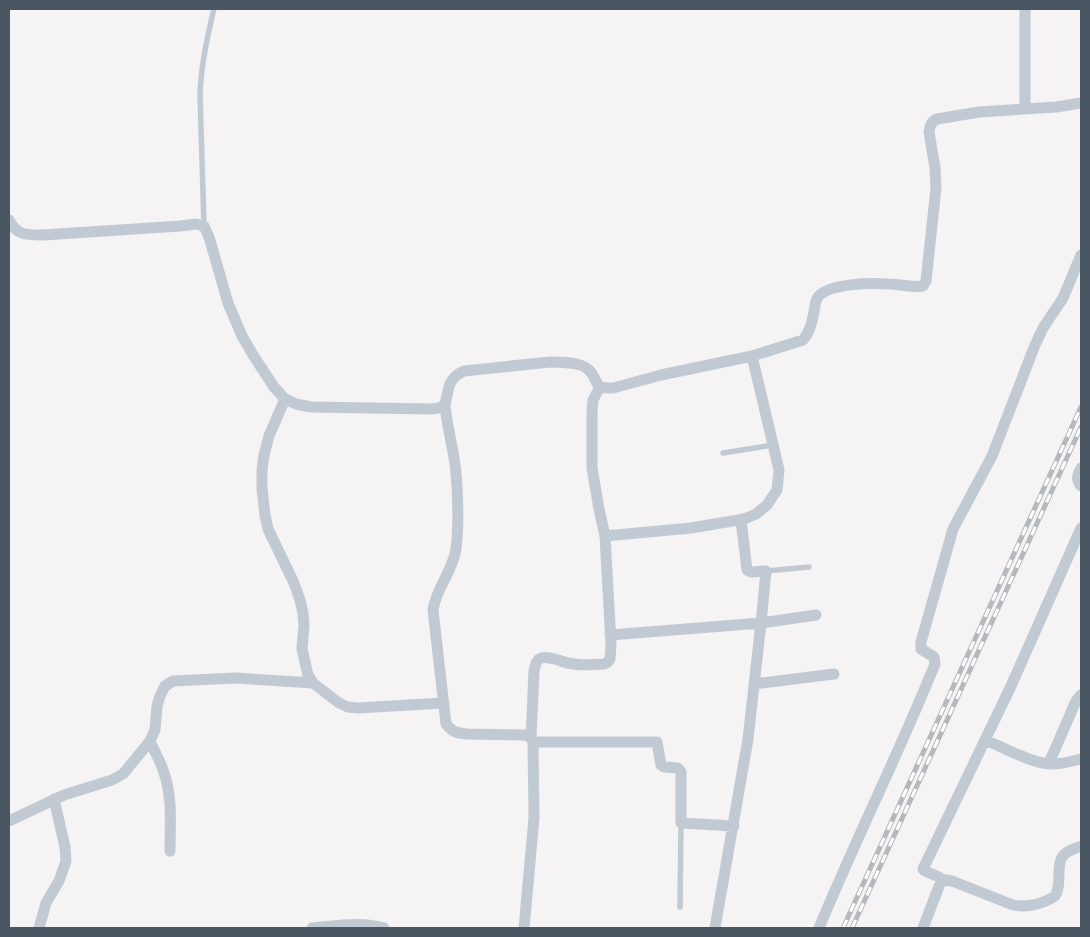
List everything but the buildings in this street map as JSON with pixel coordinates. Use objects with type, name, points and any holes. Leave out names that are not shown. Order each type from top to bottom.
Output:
[{"type":"street","points":[[1025,9],[1025,109]]},
{"type":"street","points":[[734,826],[681,823],[681,772],[678,768],[662,767],[657,742],[532,740],[529,736],[524,735],[456,733],[446,724],[433,610],[434,601],[453,563],[456,551],[458,503],[456,471],[445,405],[452,379],[457,374],[473,369],[564,362],[585,367],[590,371],[600,387],[613,388],[661,375],[752,356],[803,340],[808,334],[812,322],[816,300],[820,294],[827,290],[857,285],[920,286],[925,284],[936,188],[929,132],[933,122],[937,119],[980,112],[1056,107],[1081,103]]},
{"type":"street","points":[[9,220],[17,232],[28,235],[196,224],[204,226],[228,303],[242,336],[274,387],[285,399],[296,404],[311,406],[431,409],[440,408],[445,405]]},
{"type":"street","points":[[819,928],[935,664],[934,658],[921,649],[920,642],[953,529],[992,456],[1035,344],[1063,298],[1081,255]]},
{"type":"street","points":[[605,536],[691,528],[741,520],[756,514],[767,505],[777,490],[779,470],[752,356]]},
{"type":"street","points":[[524,928],[534,818],[532,740],[534,671],[536,664],[543,657],[547,657],[577,664],[600,664],[608,662],[611,653],[605,536],[592,468],[592,412],[594,400],[600,387]]},
{"type":"street","points":[[285,399],[269,436],[264,455],[262,489],[268,529],[294,583],[300,600],[304,619],[303,659],[308,674],[314,683],[339,703],[348,707],[444,703]]},
{"type":"street","points":[[1081,468],[1077,478],[1081,486]]},
{"type":"street","points":[[715,928],[748,739],[766,571],[751,572],[747,570],[741,520]]},
{"type":"street","points":[[1081,528],[1011,686],[923,868],[925,872],[940,879],[952,881],[1013,905],[1035,904],[1055,896],[1059,886],[1061,858],[1064,854],[1081,846]]},
{"type":"street","points":[[610,635],[761,623],[816,615]]},
{"type":"street","points":[[754,684],[834,674]]},
{"type":"street","points":[[9,821],[54,799],[112,780],[123,774],[150,741],[155,730],[157,706],[160,696],[165,686],[173,682],[235,678],[314,683]]},
{"type":"street","points":[[1049,763],[1076,701],[1081,695]]},
{"type":"street","points":[[985,740],[1026,757],[1049,763],[1063,763],[1081,759]]},
{"type":"street","points":[[150,741],[168,784],[171,802],[170,852]]},
{"type":"street","points":[[39,928],[46,903],[59,881],[66,861],[65,847],[54,799]]},
{"type":"street","points":[[923,928],[941,884],[940,879]]},
{"type":"street","points":[[312,928],[360,924],[384,928]]},
{"type":"lane","points":[[204,226],[200,94],[201,76],[214,9]]},
{"type":"lane","points":[[723,453],[773,445]]},
{"type":"lane","points":[[766,571],[809,566]]},
{"type":"lane","points":[[680,907],[681,823]]},
{"type":"railway","points":[[843,928],[1081,407]]},
{"type":"railway","points":[[852,928],[1081,427]]}]
